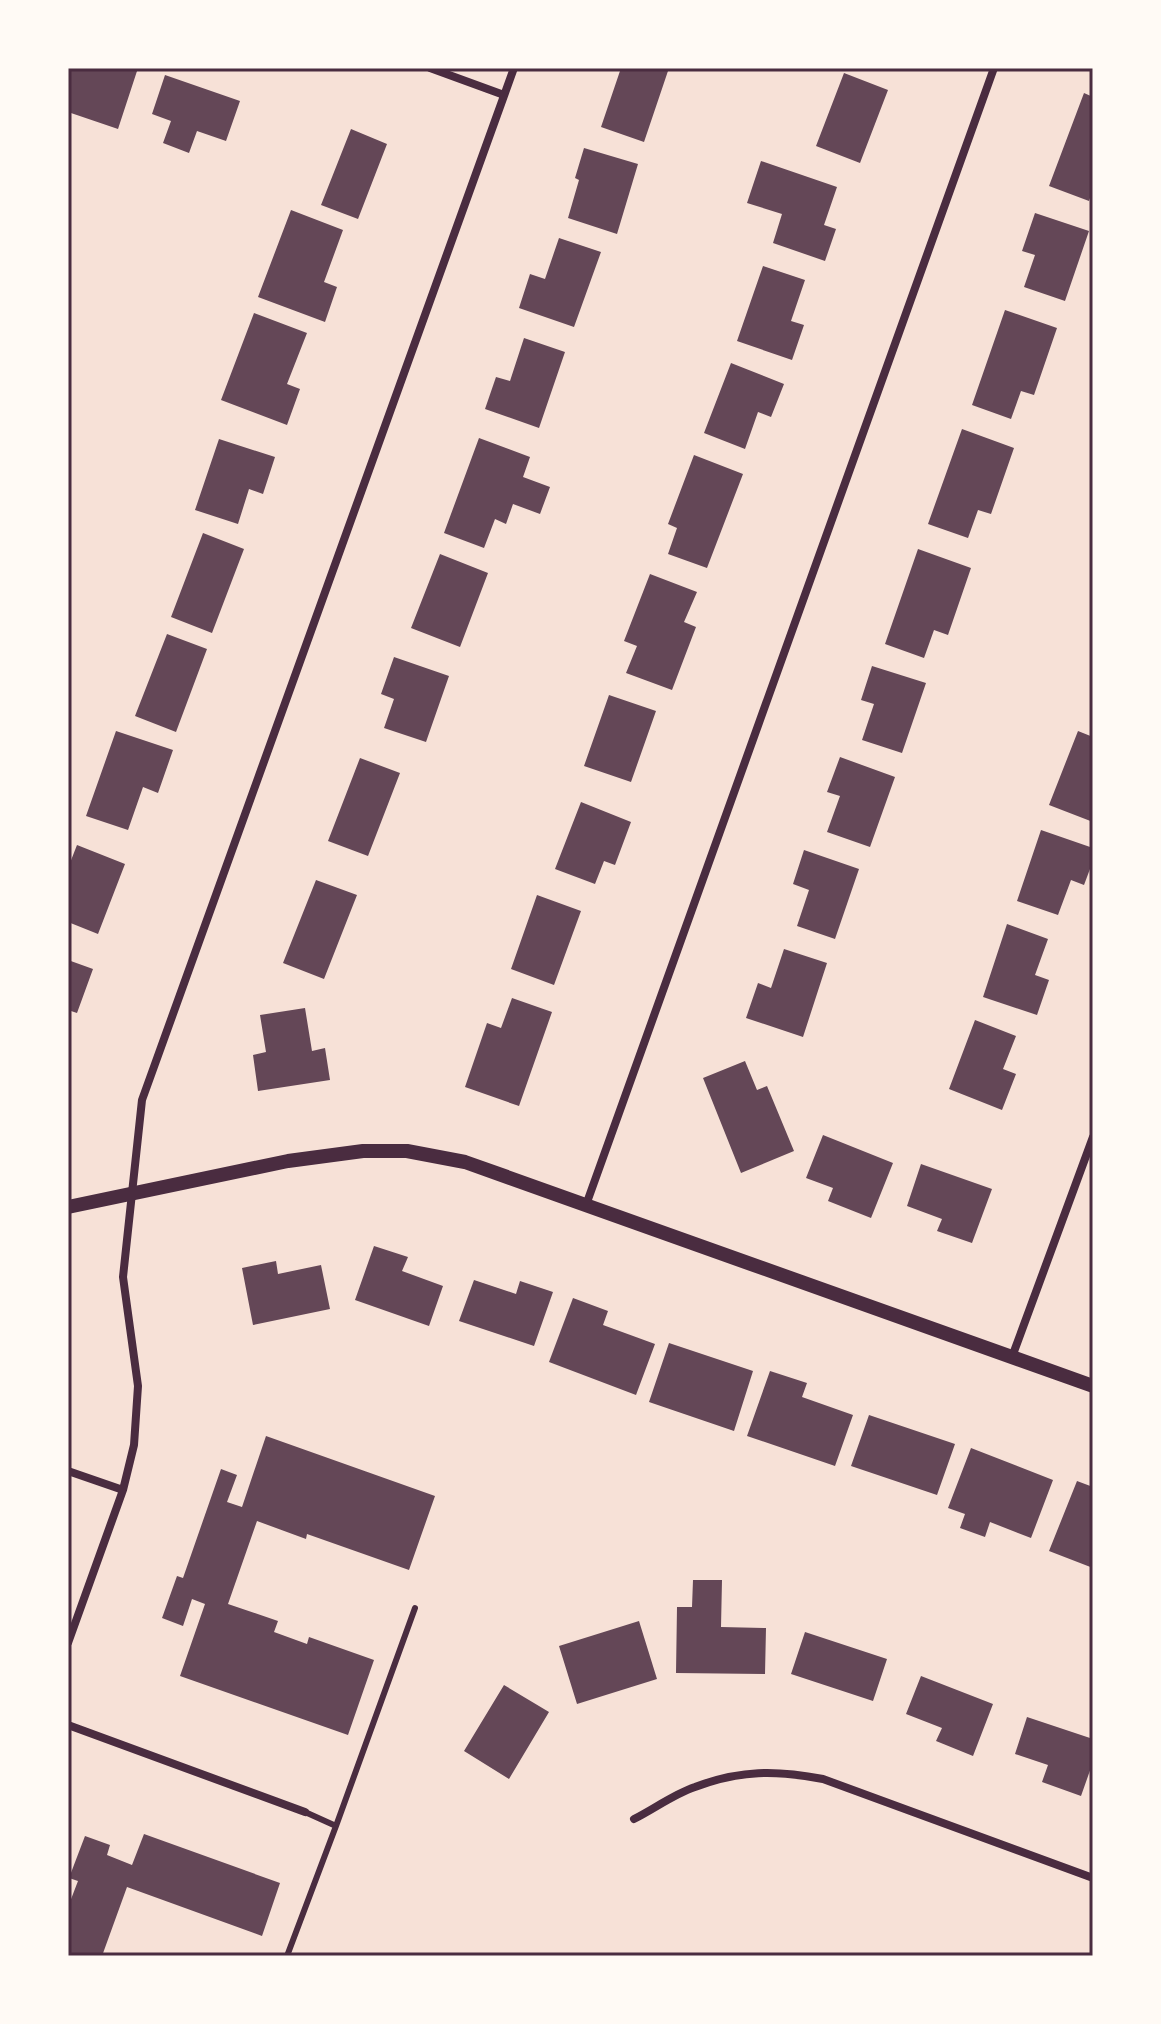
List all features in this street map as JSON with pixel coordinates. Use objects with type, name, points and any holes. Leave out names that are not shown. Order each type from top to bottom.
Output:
[{"type":"street","points":[[430,68],[504,95]]},
{"type":"street","points":[[68,1643],[123,1490],[134,1445],[138,1386],[123,1277],[142,1100],[514,68]]},
{"type":"street","points":[[586,1205],[994,68]]},
{"type":"street","points":[[1012,1357],[1093,1137]]},
{"type":"street","points":[[68,1207],[288,1161],[363,1151],[407,1151],[465,1162],[1093,1386]]},
{"type":"street","points":[[68,1471],[123,1490]]},
{"type":"street","points":[[68,1725],[305,1812]]},
{"type":"street","points":[[634,1819],[692,1787],[740,1773],[789,1773],[823,1779],[1093,1878]]},
{"type":"lane","points":[[287,1956],[415,1608]]},
{"type":"lane","points":[[305,1812],[336,1826]]},
{"type":"building","points":[[68,68],[138,68],[118,129],[68,112]]},
{"type":"building","points":[[621,68],[669,68],[644,142],[601,127]]},
{"type":"building","points":[[844,73],[888,90],[860,163],[816,146]]},
{"type":"building","points":[[165,75],[240,101],[226,141],[197,131],[189,153],[163,143],[171,121],[152,114]]},
{"type":"building","points":[[1084,93],[1093,97],[1093,189],[1089,201],[1049,186]]},
{"type":"building","points":[[351,129],[387,144],[358,219],[321,205]]},
{"type":"building","points":[[584,148],[638,164],[617,234],[568,218]]},
{"type":"building","points":[[761,161],[837,187],[824,225],[836,229],[825,261],[773,243],[782,214],[747,203]]},
{"type":"building","points":[[291,210],[343,230],[324,282],[337,287],[325,322],[258,297]]},
{"type":"building","points":[[1035,213],[1089,231],[1065,301],[1024,287],[1035,255],[1022,251]]},
{"type":"building","points":[[559,238],[601,252],[574,327],[519,308],[530,274],[545,279]]},
{"type":"building","points":[[763,266],[805,280],[791,321],[804,325],[792,360],[737,341]]},
{"type":"building","points":[[1005,310],[1057,328],[1034,395],[1021,391],[1011,419],[972,405]]},
{"type":"building","points":[[254,313],[307,333],[287,384],[300,389],[287,425],[221,400]]},
{"type":"building","points":[[524,338],[565,352],[539,428],[485,409],[496,377],[510,381]]},
{"type":"building","points":[[731,363],[784,384],[771,417],[758,412],[745,449],[704,433]]},
{"type":"building","points":[[962,429],[1014,448],[991,514],[978,510],[968,538],[928,524]]},
{"type":"building","points":[[479,438],[530,457],[523,477],[550,487],[540,514],[513,504],[506,524],[495,519],[484,548],[444,533]]},
{"type":"building","points":[[219,439],[275,457],[263,494],[249,489],[238,524],[195,510]]},
{"type":"building","points":[[694,455],[743,474],[707,568],[668,554],[677,528],[668,524]]},
{"type":"building","points":[[203,533],[244,549],[212,633],[171,617]]},
{"type":"building","points":[[918,549],[971,568],[948,635],[934,630],[924,658],[885,644]]},
{"type":"building","points":[[440,554],[488,573],[460,647],[411,628]]},
{"type":"building","points":[[650,574],[697,592],[684,622],[696,627],[672,690],[626,673],[637,646],[624,641]]},
{"type":"building","points":[[167,634],[207,649],[176,732],[135,716]]},
{"type":"building","points":[[394,657],[449,676],[426,742],[384,728],[394,699],[381,694]]},
{"type":"building","points":[[872,666],[926,683],[902,753],[862,740],[874,704],[861,700]]},
{"type":"building","points":[[609,695],[656,711],[631,782],[584,766]]},
{"type":"building","points":[[116,731],[173,750],[158,793],[143,787],[128,830],[86,816]]},
{"type":"building","points":[[1078,731],[1093,737],[1093,822],[1049,805]]},
{"type":"building","points":[[840,757],[895,777],[870,847],[827,832],[840,796],[827,792]]},
{"type":"building","points":[[360,758],[400,773],[368,856],[328,841]]},
{"type":"building","points":[[581,802],[631,822],[615,865],[604,861],[595,884],[555,869]]},
{"type":"building","points":[[1041,830],[1093,848],[1093,861],[1084,885],[1071,880],[1058,915],[1017,901]]},
{"type":"building","points":[[77,845],[125,864],[98,934],[68,922],[68,868]]},
{"type":"building","points":[[804,850],[859,869],[835,939],[797,926],[809,890],[793,884]]},
{"type":"building","points":[[316,880],[357,895],[324,979],[283,963]]},
{"type":"building","points":[[537,895],[581,911],[554,985],[511,969]]},
{"type":"building","points":[[1007,924],[1048,939],[1035,975],[1049,980],[1037,1015],[983,997]]},
{"type":"building","points":[[784,949],[827,963],[803,1037],[746,1018],[758,983],[771,988]]},
{"type":"building","points":[[68,960],[93,969],[77,1013],[68,1010]]},
{"type":"building","points":[[512,998],[552,1012],[519,1106],[465,1087],[487,1023],[501,1028]]},
{"type":"building","points":[[305,1008],[312,1051],[325,1048],[330,1080],[258,1091],[253,1055],[266,1052],[260,1015]]},
{"type":"building","points":[[975,1020],[1016,1036],[1003,1069],[1016,1074],[1002,1110],[949,1089]]},
{"type":"building","points":[[745,1061],[757,1090],[767,1086],[794,1151],[741,1173],[703,1078]]},
{"type":"building","points":[[823,1135],[893,1163],[871,1218],[828,1201],[833,1188],[806,1178]]},
{"type":"building","points":[[921,1164],[992,1189],[972,1243],[937,1231],[942,1219],[907,1206]]},
{"type":"building","points":[[374,1246],[408,1257],[402,1271],[443,1286],[429,1326],[355,1300]]},
{"type":"building","points":[[276,1261],[278,1274],[321,1265],[330,1309],[253,1325],[242,1268]]},
{"type":"building","points":[[474,1280],[516,1294],[520,1281],[553,1292],[534,1346],[459,1321]]},
{"type":"building","points":[[573,1298],[608,1311],[603,1325],[655,1344],[636,1395],[549,1362]]},
{"type":"building","points":[[669,1343],[753,1371],[734,1431],[649,1402]]},
{"type":"building","points":[[770,1371],[807,1383],[802,1397],[853,1415],[835,1466],[747,1436]]},
{"type":"building","points":[[869,1415],[955,1444],[937,1495],[851,1466]]},
{"type":"building","points":[[266,1436],[435,1496],[409,1570],[307,1534],[306,1539],[257,1521],[228,1604],[278,1621],[274,1632],[307,1644],[309,1637],[374,1660],[348,1735],[180,1676],[205,1604],[192,1599],[183,1626],[162,1618],[177,1576],[183,1578],[221,1469],[237,1475],[227,1502],[242,1507]]},
{"type":"building","points":[[971,1448],[1053,1480],[1031,1538],[990,1522],[985,1537],[960,1528],[965,1514],[948,1508]]},
{"type":"building","points":[[1077,1481],[1093,1487],[1093,1568],[1049,1551]]},
{"type":"building","points":[[693,1580],[722,1580],[721,1627],[766,1628],[765,1674],[676,1673],[677,1607],[692,1607]]},
{"type":"building","points":[[639,1621],[657,1679],[577,1704],[559,1646]]},
{"type":"building","points":[[805,1632],[887,1659],[873,1701],[791,1674]]},
{"type":"building","points":[[921,1676],[993,1704],[973,1756],[936,1741],[942,1728],[906,1714]]},
{"type":"building","points":[[504,1685],[549,1712],[509,1779],[464,1751]]},
{"type":"building","points":[[1027,1717],[1093,1739],[1093,1762],[1081,1796],[1042,1782],[1048,1765],[1015,1754]]},
{"type":"building","points":[[144,1834],[280,1883],[262,1936],[127,1887],[102,1956],[68,1956],[68,1907],[78,1881],[69,1878],[85,1836],[110,1845],[107,1855],[132,1865]]}]
